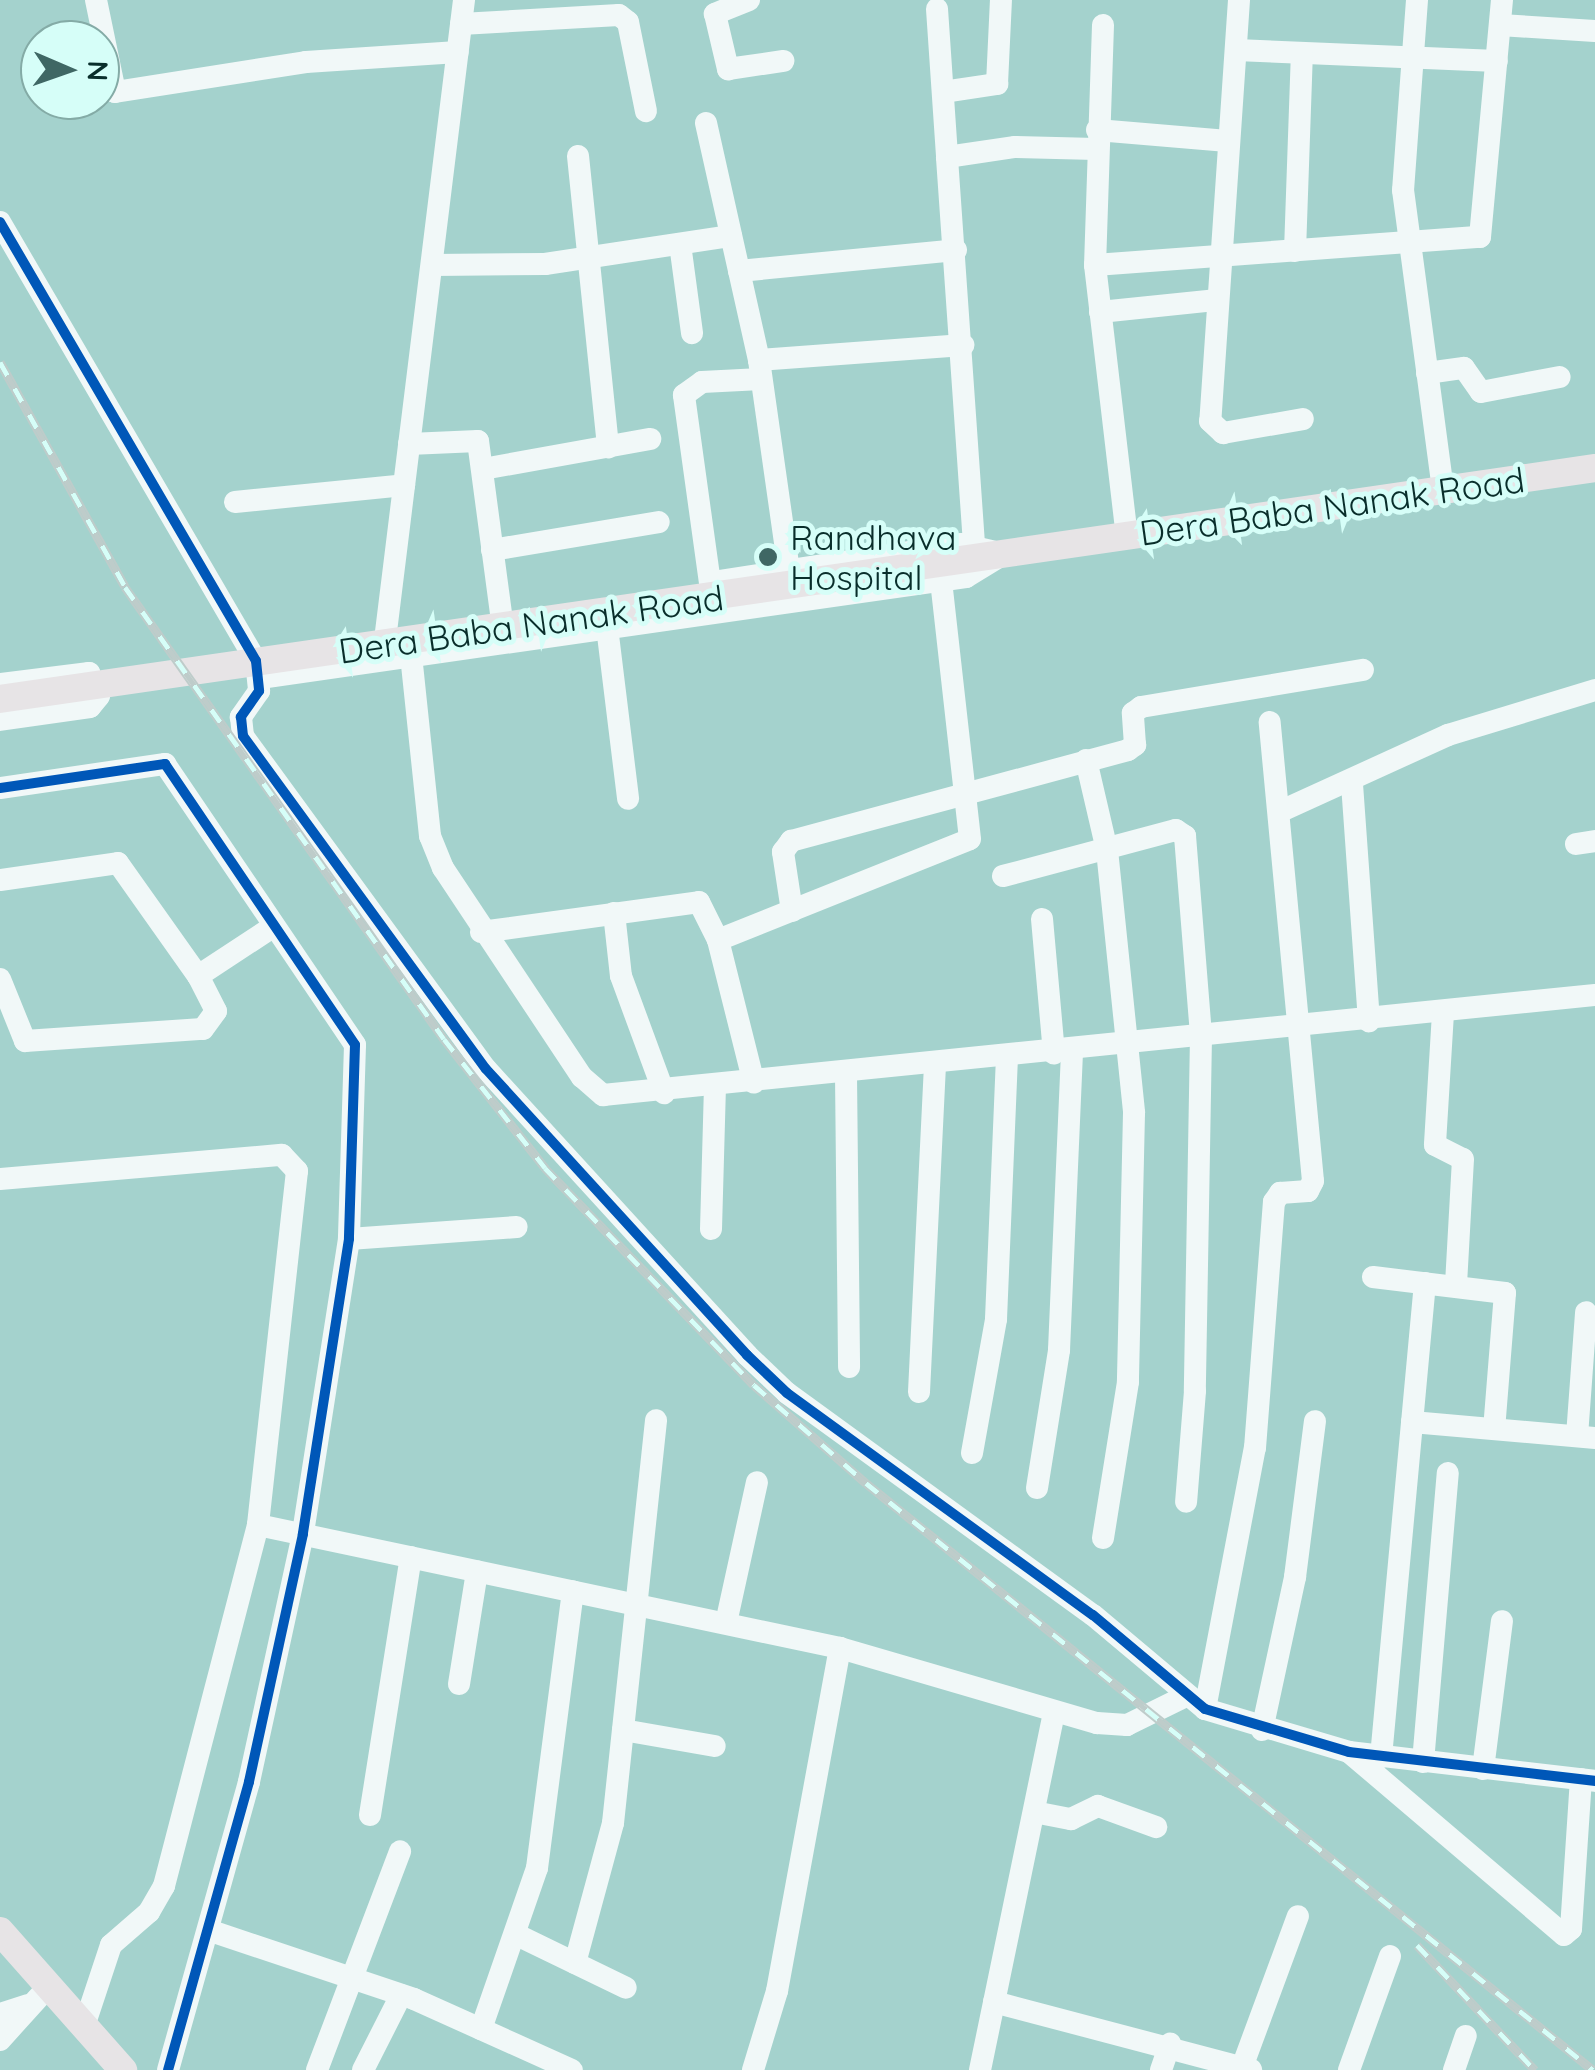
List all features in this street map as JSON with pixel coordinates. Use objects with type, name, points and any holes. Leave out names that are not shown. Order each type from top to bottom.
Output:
[{"type":"main road","name":"Dera Baba Nanak Road","points":[[0,699],[985,551],[1127,536],[1595,468]]},
{"type":"main road","points":[[0,1931],[123,2070]]},
{"type":"street","points":[[96,0],[115,92],[291,64],[458,52]]},
{"type":"street","points":[[748,0],[715,14],[728,69],[783,61]]},
{"type":"street","points":[[943,92],[997,84],[1000,0]]},
{"type":"street","points":[[1239,0],[1216,300],[1212,428],[1223,433],[1304,418]]},
{"type":"street","points":[[1417,0],[1410,58],[1406,244],[1443,490]]},
{"type":"street","points":[[1095,264],[1406,244],[1484,233],[1502,0]]},
{"type":"street","points":[[260,678],[975,575],[985,551],[963,345],[937,9]]},
{"type":"street","points":[[383,660],[463,12],[619,14],[628,22],[646,112]]},
{"type":"street","points":[[1103,25],[1095,264],[1127,536]]},
{"type":"street","points":[[1500,26],[1595,31]]},
{"type":"street","points":[[1236,50],[1497,61]]},
{"type":"street","points":[[1295,251],[1302,54]]},
{"type":"street","points":[[706,123],[760,369],[789,570]]},
{"type":"street","points":[[948,157],[1097,140],[1228,141]]},
{"type":"street","points":[[578,156],[608,447]]},
{"type":"street","points":[[0,222],[250,650],[260,678],[241,717],[243,736],[486,1069],[570,1165],[787,1393],[1093,1615],[1195,1703],[1262,1730],[1349,1752],[1588,1780],[1571,1928],[1564,1935],[1349,1752]]},
{"type":"street","points":[[432,265],[590,258],[731,236]]},
{"type":"street","points":[[680,244],[692,332]]},
{"type":"street","points":[[739,270],[956,250]]},
{"type":"street","points":[[1100,312],[1216,300]]},
{"type":"street","points":[[710,582],[684,394],[702,382],[760,369],[963,345]]},
{"type":"street","points":[[1427,373],[1464,368],[1481,392],[1560,377]]},
{"type":"street","points":[[409,444],[474,439],[483,469],[501,614]]},
{"type":"street","points":[[483,469],[650,439]]},
{"type":"street","points":[[235,502],[404,486]]},
{"type":"street","points":[[492,550],[658,522]]},
{"type":"street","points":[[250,650],[789,570],[985,551]]},
{"type":"street","points":[[718,940],[970,839],[941,580]]},
{"type":"street","points":[[608,628],[628,799]]},
{"type":"street","points":[[411,655],[430,836],[480,932],[592,1087],[619,1098],[1595,996]]},
{"type":"street","points":[[792,911],[786,844],[966,790],[1133,747],[1133,712],[1141,707],[1363,670]]},
{"type":"street","points":[[0,684],[89,673],[99,696],[90,707],[0,720]]},
{"type":"street","points":[[1279,812],[1352,784],[1448,735],[1595,690]]},
{"type":"street","points":[[1195,1703],[1255,1448],[1274,1202],[1280,1193],[1313,1188],[1270,722]]},
{"type":"street","points":[[1086,760],[1107,850],[1129,1044],[1128,1382],[1102,1538]]},
{"type":"street","points":[[0,788],[165,764],[356,1045],[349,1238],[303,1534],[211,1931],[168,2070]]},
{"type":"street","points":[[1352,784],[1369,1021]]},
{"type":"street","points":[[1002,876],[1176,830],[1185,836],[1201,1036],[1195,1391],[1186,1502]]},
{"type":"street","points":[[0,880],[118,863],[198,976],[216,1011],[203,1028],[32,1043],[18,1036],[0,979]]},
{"type":"street","points":[[480,932],[699,902],[718,940],[754,1083]]},
{"type":"street","points":[[614,913],[621,976],[664,1093]]},
{"type":"street","points":[[1036,1488],[1060,1332],[1063,1051],[1042,919]]},
{"type":"street","points":[[198,976],[274,926]]},
{"type":"street","points":[[1444,1014],[1436,1145],[1463,1160],[1456,1286]]},
{"type":"street","points":[[972,1453],[996,1318],[1007,1060]]},
{"type":"street","points":[[919,1392],[936,1066]]},
{"type":"street","points":[[846,1075],[849,1368]]},
{"type":"street","points":[[711,1229],[715,1088]]},
{"type":"street","points":[[0,1179],[293,1159],[279,1391],[258,1525],[164,1886],[150,1912],[111,1945],[84,2026]]},
{"type":"street","points":[[349,1238],[517,1227]]},
{"type":"street","points":[[1373,1277],[1505,1293],[1494,1429]]},
{"type":"street","points":[[1381,1757],[1425,1283]]},
{"type":"street","points":[[1412,1422],[1586,1437],[1586,1312]]},
{"type":"street","points":[[575,1963],[601,1884],[623,1730],[632,1603],[656,1420]]},
{"type":"street","points":[[1262,1730],[1294,1577],[1315,1421]]},
{"type":"street","points":[[1423,1762],[1448,1473]]},
{"type":"street","points":[[726,1623],[757,1482]]},
{"type":"street","points":[[258,1525],[840,1648],[1054,1714],[1127,1725],[1195,1703]]},
{"type":"street","points":[[370,1815],[411,1557]]},
{"type":"street","points":[[459,1684],[477,1571]]},
{"type":"street","points":[[481,2029],[537,1868],[573,1591]]},
{"type":"street","points":[[1483,1769],[1502,1621]]},
{"type":"street","points":[[753,2070],[777,1991],[840,1648]]},
{"type":"street","points":[[980,2070],[1054,1714]]},
{"type":"street","points":[[623,1730],[715,1746]]},
{"type":"street","points":[[1034,1812],[1071,1818],[1098,1806],[1156,1826]]},
{"type":"street","points":[[317,2070],[400,1851]]},
{"type":"street","points":[[994,2002],[1170,2044],[1244,2069],[1298,1916]]},
{"type":"street","points":[[211,1931],[402,1995],[481,2029],[526,2061],[572,2070]]},
{"type":"street","points":[[515,1934],[626,1988]]},
{"type":"street","points":[[1349,2070],[1390,1956]]},
{"type":"street","points":[[0,2014],[27,2004],[49,1986]]},
{"type":"street","points":[[363,2070],[402,1995]]},
{"type":"street","points":[[0,2040],[20,2024],[27,2004]]},
{"type":"street","points":[[1454,2070],[1466,2036]]},
{"type":"street","points":[[1161,2070],[1170,2044]]},
{"type":"railway","points":[[0,362],[125,587],[444,1039],[545,1168],[754,1385],[866,1483],[1593,2070]]},
{"type":"railway","points":[[1417,1945],[1535,2070]]},
{"type":"cycle path","points":[[0,222],[256,661],[259,691],[241,717],[243,736],[486,1069],[747,1355],[787,1393],[1093,1615],[1205,1709],[1349,1752],[1595,1781]]},
{"type":"cycle path","points":[[0,788],[165,764],[355,1045],[349,1239],[303,1534],[249,1782],[168,2070]]},
{"type":"place","name":"Randhava Hospital","points":[[768,557]]}]
